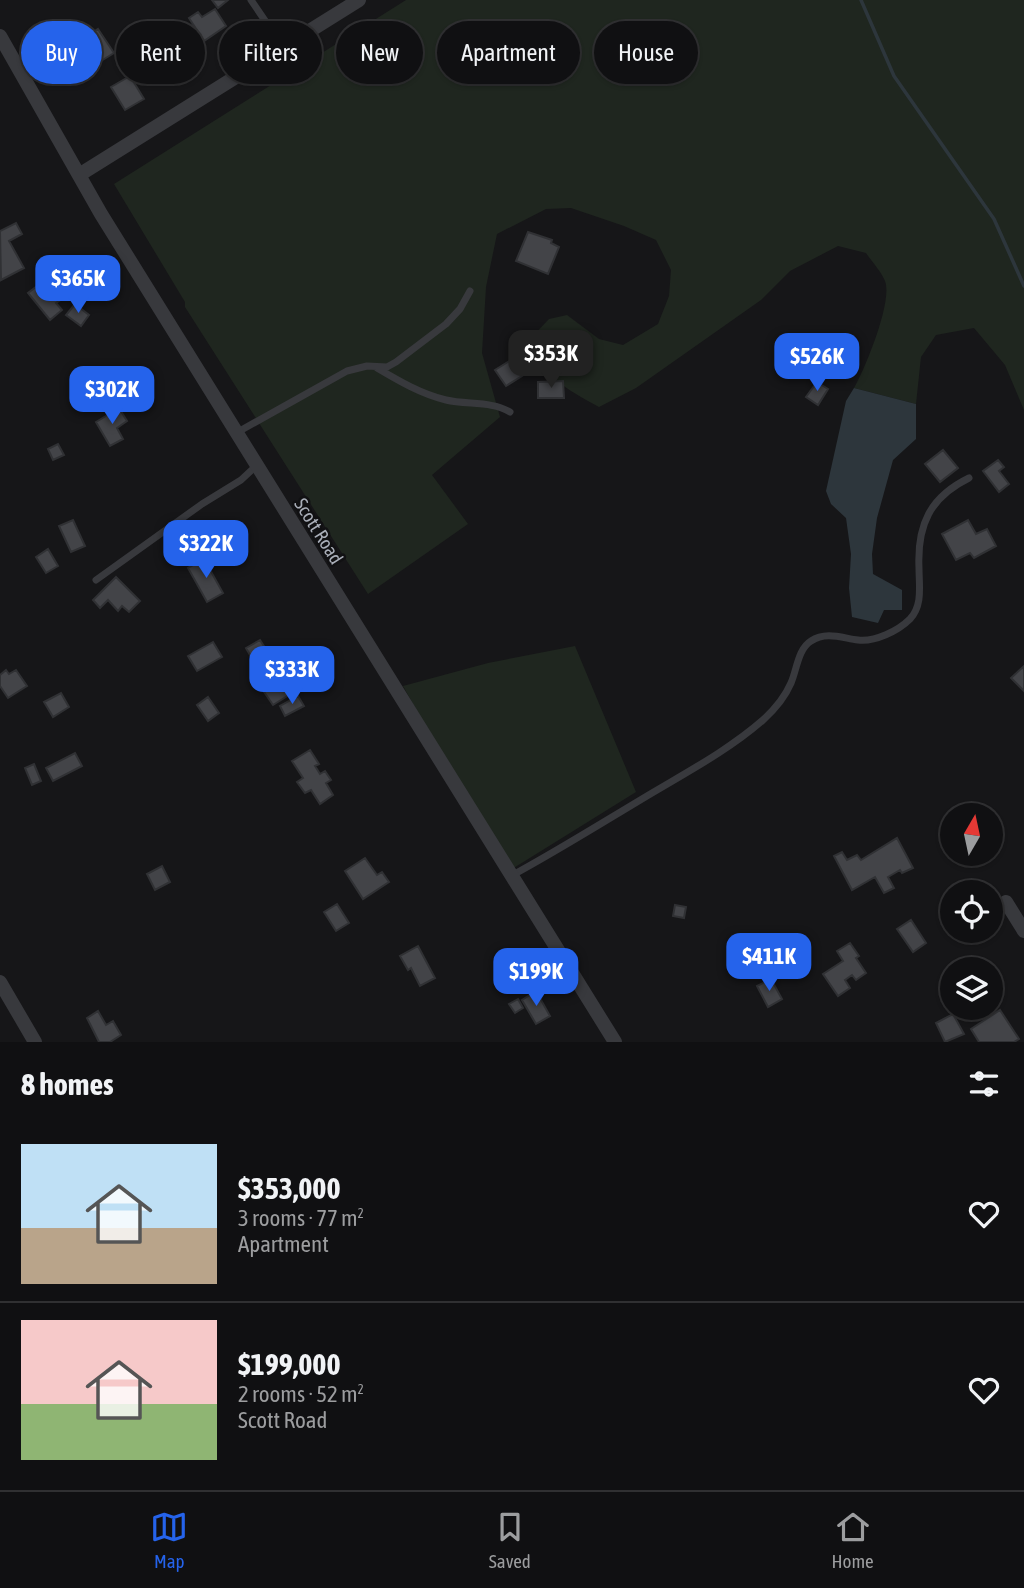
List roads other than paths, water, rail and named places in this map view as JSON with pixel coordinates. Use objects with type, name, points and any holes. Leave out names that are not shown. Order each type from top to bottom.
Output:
[{"type":"street","points":[[322,23],[359,0]]},
{"type":"street","name":"Scott Road","points":[[0,36],[79,175],[256,466],[615,1042]]},
{"type":"street","points":[[79,175],[225,84]]},
{"type":"street","points":[[1006,902],[1024,931]]},
{"type":"street","points":[[0,982],[35,1042]]},
{"type":"lane","points":[[251,0],[266,21]]},
{"type":"lane","points":[[375,368],[387,367],[396,362],[446,324],[460,309],[470,291]]},
{"type":"lane","points":[[236,433],[347,371],[367,366],[430,396],[502,407],[510,412]]},
{"type":"lane","points":[[96,580],[241,480],[256,466]]},
{"type":"lane","points":[[510,877],[683,775],[748,733],[784,695],[802,652],[810,641],[828,635],[860,640],[873,639],[906,622],[919,603],[920,547],[931,509],[946,490],[969,478]]},
{"type":"waterway","points":[[861,0],[894,76],[994,219],[1024,286]]}]
